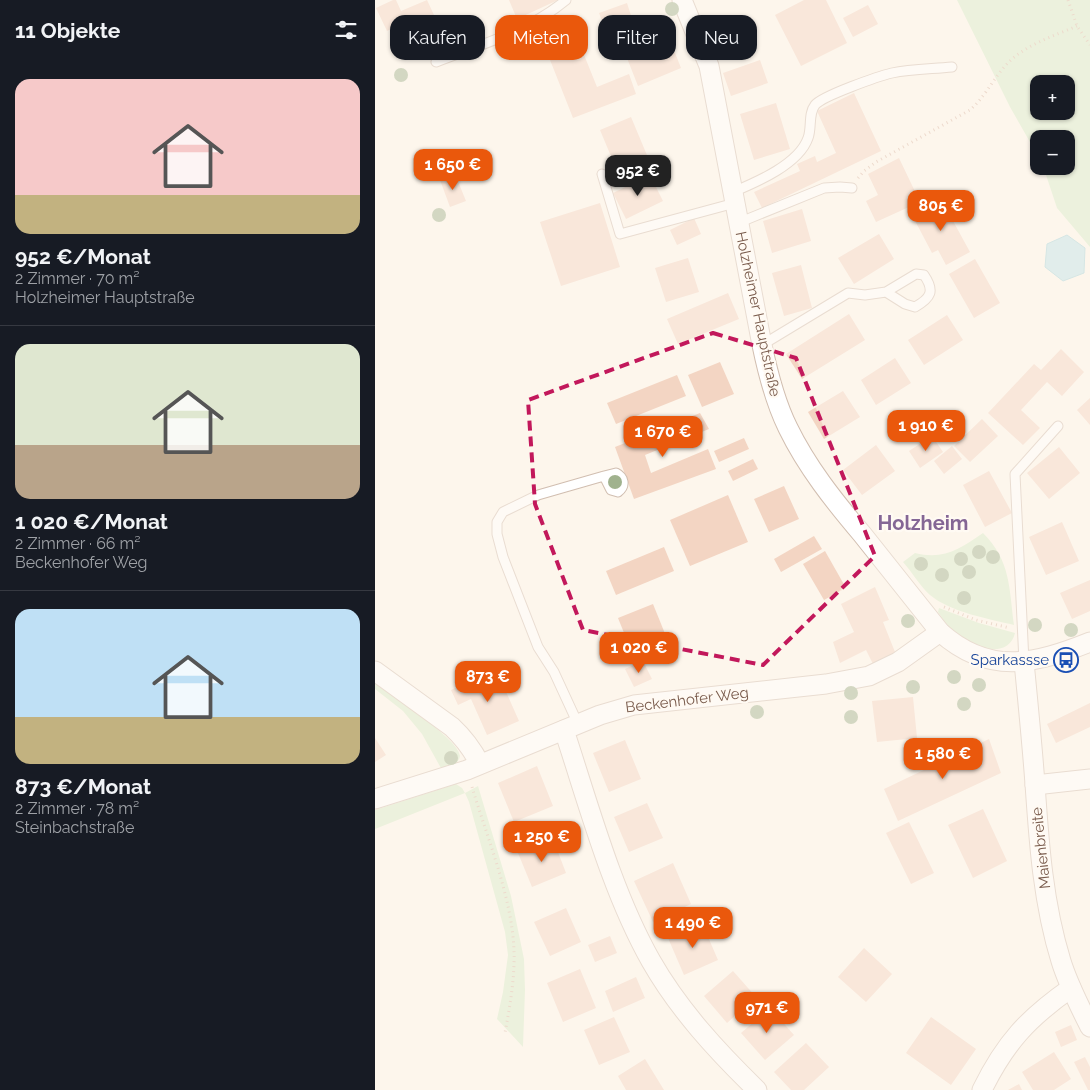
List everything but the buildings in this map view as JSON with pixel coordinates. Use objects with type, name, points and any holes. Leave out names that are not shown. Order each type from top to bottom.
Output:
[{"type":"street","name":"Holzheimer Hauptstraße","points":[[682,0],[709,66],[761,345],[776,400],[787,427],[808,465],[940,632],[958,645],[996,661],[1024,662],[1090,642]]},
{"type":"street","name":"Beckenhofer Weg","points":[[375,799],[474,767],[600,715],[634,705],[826,684],[869,676],[898,662],[940,632]]},
{"type":"street","name":"Maienbreite","points":[[1024,662],[1041,864],[1047,904],[1053,935],[1071,988],[1090,1027]]},
{"type":"street","points":[[375,672],[451,727],[472,749],[474,767]]},
{"type":"street","points":[[571,727],[620,893],[651,960],[699,1029],[757,1090]]},
{"type":"street","points":[[1035,785],[1090,779]]},
{"type":"street","points":[[982,1090],[1005,1050],[1023,1027],[1046,1006],[1071,988]]},
{"type":"lane","points":[[436,62],[528,25],[554,10],[566,0]]},
{"type":"lane","points":[[602,174],[620,234],[734,197],[756,183],[799,154],[808,137],[810,118],[815,104],[829,95],[891,74],[952,67]]},
{"type":"lane","points":[[738,223],[824,188],[851,188]]},
{"type":"lane","points":[[761,345],[848,293],[865,295],[886,292],[916,274],[924,275],[930,282],[931,294],[925,301],[915,307],[905,304],[886,292]]},
{"type":"lane","points":[[1024,662],[1015,474],[1058,426]]},
{"type":"lane","points":[[571,727],[554,672],[538,646],[503,557],[497,534],[497,522],[503,512],[538,495],[604,476]]},
{"type":"path","points":[[1068,0],[1077,26],[1090,45]]},
{"type":"path","points":[[851,188],[864,171],[876,162],[970,110],[980,101],[1013,58],[1040,42],[1077,26]]},
{"type":"path","points":[[937,603],[976,620],[1022,630]]},
{"type":"path","points":[[474,767],[511,923],[514,950],[512,984],[505,1033]]},
{"type":"highlighted area","points":[[713,333],[796,358],[875,556],[763,665],[583,630],[535,504],[528,400]]},
{"type":"green space","points":[[957,0],[1090,0],[1090,247],[1057,208],[1046,175],[1075,175],[1075,130],[1030,130],[1030,142],[1010,107]]},
{"type":"green space","points":[[983,533],[992,543],[1004,565],[1014,625],[970,614],[938,601],[926,591],[903,562],[915,553],[935,555],[951,552]]},
{"type":"green space","points":[[939,608],[979,623],[1015,633],[1012,641],[1000,649],[985,648],[969,643],[955,634],[938,612]]},
{"type":"green space","points":[[375,683],[449,739],[460,756],[458,761],[442,770],[422,734],[403,711],[375,689]]},
{"type":"green space","points":[[456,784],[465,793],[375,829],[375,810]]},
{"type":"green space","points":[[478,786],[511,896],[524,959],[523,1047],[497,1019],[508,955],[505,932],[465,793]]},
{"type":"water","points":[[1067,235],[1085,248],[1084,273],[1063,281],[1045,267],[1047,244]]},
{"type":"place","name":"Sparkassse","points":[[1066,660]]},
{"type":"district","name":"Holzheim","points":[[923,523]]}]
